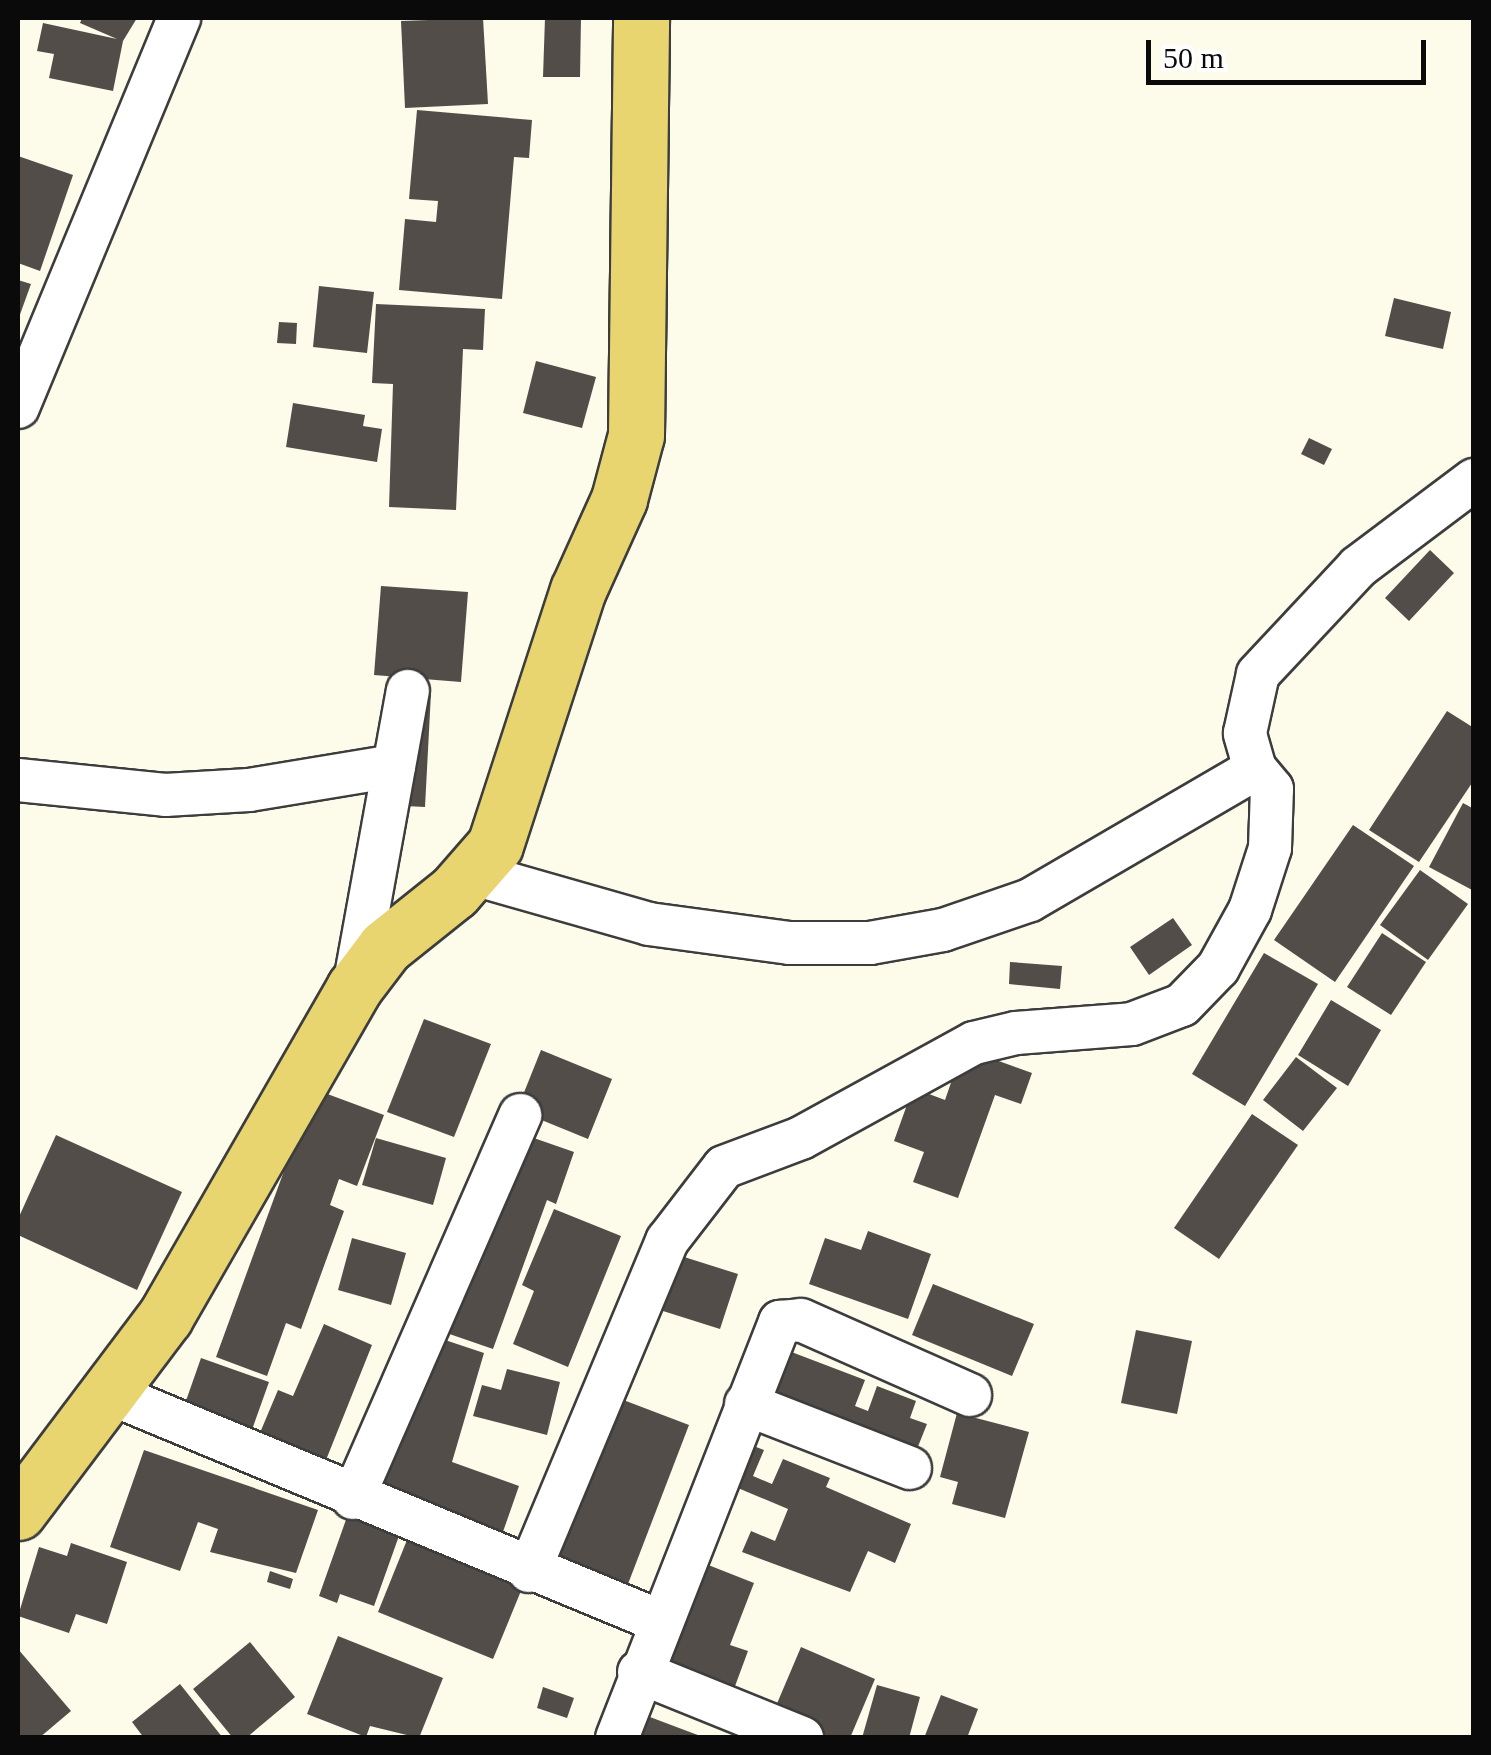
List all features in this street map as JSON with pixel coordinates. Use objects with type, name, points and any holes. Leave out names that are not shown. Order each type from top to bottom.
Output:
[{"type":"main road","points":[[18,1512],[175,1300],[354,988],[385,947],[474,874],[495,845],[578,590],[619,499],[636,435],[642,344],[641,18]]},
{"type":"street","points":[[18,407],[179,18]]},
{"type":"street","points":[[529,1570],[667,1241],[724,1167],[802,1138],[974,1043],[1016,1032],[1132,1024],[1182,1005],[1218,968],[1250,910],[1270,848],[1272,789],[1255,769],[1245,733],[1258,674],[1358,567],[1474,480]]},
{"type":"street","points":[[354,988],[408,691]]},
{"type":"street","points":[[18,780],[165,794],[249,790],[394,766]]},
{"type":"street","points":[[474,874],[649,924],[790,943],[870,943],[942,930],[1030,900],[1255,769]]},
{"type":"street","points":[[353,1498],[520,1116]]},
{"type":"street","points":[[616,1738],[638,1672],[776,1328],[789,1318],[970,1394]]},
{"type":"street","points":[[107,1392],[353,1498],[658,1621]]},
{"type":"street","points":[[746,1404],[910,1468]]},
{"type":"street","points":[[638,1672],[802,1738]]},
{"type":"building","points":[[82,18],[137,18],[123,41],[113,91],[49,78],[54,54],[37,51],[43,23],[117,39],[80,23]]},
{"type":"building","points":[[483,18],[488,104],[405,108],[401,21]]},
{"type":"building","points":[[545,18],[581,18],[580,77],[543,77]]},
{"type":"building","points":[[417,110],[532,120],[529,158],[514,157],[502,299],[399,290],[405,219],[436,222],[438,201],[409,199]]},
{"type":"building","points":[[18,156],[73,175],[40,271],[18,263]]},
{"type":"building","points":[[18,280],[31,284],[18,320]]},
{"type":"building","points":[[319,286],[374,292],[367,353],[313,347]]},
{"type":"building","points":[[1394,298],[1451,312],[1443,349],[1385,336]]},
{"type":"building","points":[[376,304],[485,309],[483,350],[463,349],[456,510],[389,507],[393,384],[372,383]]},
{"type":"building","points":[[279,322],[297,323],[296,344],[277,343]]},
{"type":"building","points":[[536,361],[596,377],[582,428],[523,413]]},
{"type":"building","points":[[293,403],[365,415],[363,426],[382,429],[377,462],[286,447]]},
{"type":"building","points":[[1309,438],[1332,449],[1324,465],[1301,454]]},
{"type":"building","points":[[1430,550],[1454,573],[1409,621],[1385,598]]},
{"type":"building","points":[[381,586],[468,592],[461,682],[374,675]]},
{"type":"building","points":[[391,691],[431,693],[425,807],[385,805]]},
{"type":"building","points":[[1447,711],[1474,728],[1474,780],[1419,862],[1369,830]]},
{"type":"building","points":[[1463,803],[1474,809],[1474,891],[1429,867]]},
{"type":"building","points":[[1353,825],[1414,866],[1335,982],[1274,940]]},
{"type":"building","points":[[1420,870],[1468,904],[1428,960],[1380,925]]},
{"type":"building","points":[[1173,918],[1192,945],[1149,975],[1130,947]]},
{"type":"building","points":[[1382,933],[1426,962],[1391,1015],[1347,987]]},
{"type":"building","points":[[1264,953],[1318,984],[1245,1106],[1192,1074]]},
{"type":"building","points":[[1010,962],[1062,966],[1060,989],[1009,984]]},
{"type":"building","points":[[1331,1000],[1381,1030],[1348,1086],[1298,1055]]},
{"type":"building","points":[[424,1019],[491,1044],[454,1137],[387,1112]]},
{"type":"building","points":[[963,1048],[1032,1073],[1021,1104],[995,1095],[958,1198],[913,1182],[924,1152],[894,1141],[913,1088],[945,1100]]},
{"type":"building","points":[[541,1050],[612,1079],[588,1139],[517,1110]]},
{"type":"building","points":[[1296,1057],[1337,1088],[1303,1131],[1263,1100]]},
{"type":"building","points":[[314,1089],[384,1115],[357,1186],[339,1179],[330,1205],[344,1211],[301,1329],[286,1323],[267,1376],[216,1357]]},
{"type":"building","points":[[1252,1114],[1298,1145],[1219,1259],[1174,1228]]},
{"type":"building","points":[[502,1127],[574,1152],[556,1204],[547,1200],[493,1349],[432,1328]]},
{"type":"building","points":[[56,1135],[182,1192],[137,1290],[18,1235],[18,1219]]},
{"type":"building","points":[[376,1138],[446,1158],[433,1205],[362,1185]]},
{"type":"building","points":[[554,1209],[621,1236],[568,1367],[513,1344],[534,1291],[522,1285]]},
{"type":"building","points":[[868,1231],[931,1254],[908,1319],[809,1284],[825,1238],[861,1250]]},
{"type":"building","points":[[352,1238],[406,1253],[391,1305],[338,1290]]},
{"type":"building","points":[[662,1250],[738,1274],[720,1329],[644,1305]]},
{"type":"building","points":[[933,1284],[1034,1324],[1012,1376],[912,1335]]},
{"type":"building","points":[[324,1324],[372,1345],[320,1475],[254,1447],[278,1390],[293,1396]]},
{"type":"building","points":[[1136,1330],[1192,1341],[1177,1414],[1121,1403]]},
{"type":"building","points":[[421,1332],[484,1353],[452,1462],[519,1486],[498,1546],[369,1482]]},
{"type":"building","points":[[781,1348],[865,1380],[855,1406],[868,1411],[877,1386],[916,1401],[910,1418],[927,1424],[917,1449],[764,1391]]},
{"type":"building","points":[[201,1358],[269,1382],[249,1438],[181,1415]]},
{"type":"building","points":[[507,1369],[560,1382],[547,1435],[473,1416],[482,1385],[501,1390]]},
{"type":"building","points":[[605,1393],[689,1425],[623,1597],[538,1564]]},
{"type":"building","points":[[957,1413],[1029,1432],[1005,1518],[952,1504],[958,1482],[940,1477]]},
{"type":"building","points":[[743,1442],[764,1450],[753,1476],[772,1484],[783,1459],[830,1478],[826,1487],[911,1524],[895,1563],[868,1551],[850,1592],[742,1552],[751,1531],[775,1541],[788,1509],[726,1483]]},
{"type":"building","points":[[144,1450],[318,1510],[296,1573],[210,1552],[218,1529],[198,1522],[180,1571],[110,1547]]},
{"type":"building","points":[[348,1514],[400,1533],[374,1606],[340,1594],[337,1603],[319,1596]]},
{"type":"building","points":[[407,1540],[523,1586],[493,1659],[378,1612]]},
{"type":"building","points":[[71,1543],[127,1562],[107,1624],[76,1614],[69,1633],[18,1616],[39,1547],[67,1556]]},
{"type":"building","points":[[688,1557],[754,1583],[730,1645],[748,1651],[731,1697],[646,1665]]},
{"type":"building","points":[[270,1571],[293,1579],[290,1589],[267,1582]]},
{"type":"building","points":[[338,1636],[443,1678],[419,1738],[370,1726],[366,1737],[307,1714]]},
{"type":"building","points":[[250,1642],[295,1697],[246,1738],[233,1738],[193,1689]]},
{"type":"building","points":[[801,1647],[875,1679],[850,1738],[811,1738],[770,1720]]},
{"type":"building","points":[[18,1649],[71,1711],[39,1738],[18,1738]]},
{"type":"building","points":[[180,1684],[223,1738],[144,1738],[132,1722]]},
{"type":"building","points":[[877,1685],[920,1697],[909,1738],[862,1738]]},
{"type":"building","points":[[543,1687],[574,1698],[567,1718],[537,1708]]},
{"type":"building","points":[[941,1695],[978,1709],[967,1738],[924,1738]]},
{"type":"building","points":[[626,1708],[703,1737],[703,1738],[614,1738]]}]
